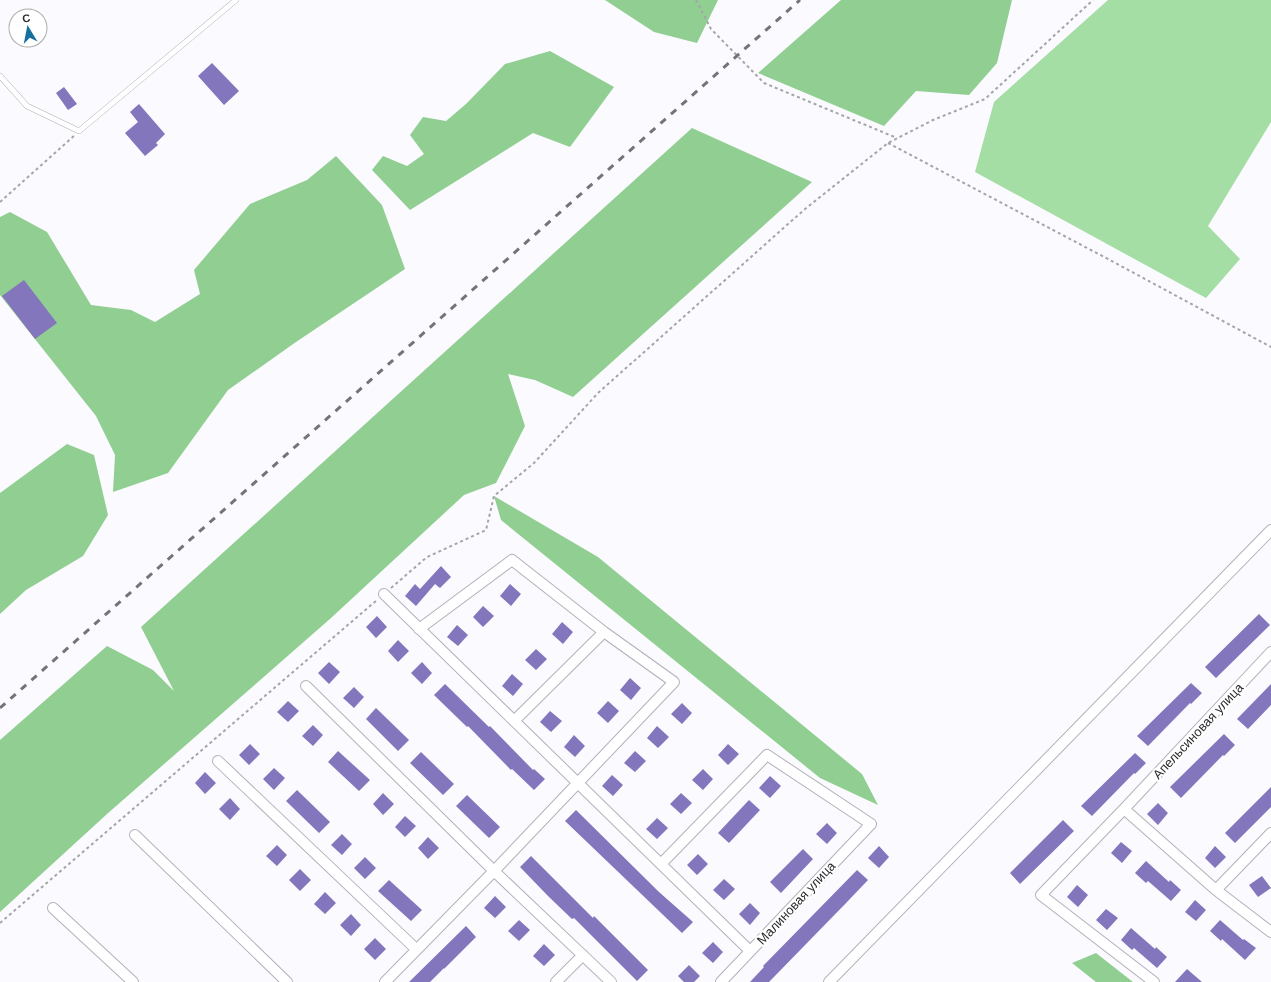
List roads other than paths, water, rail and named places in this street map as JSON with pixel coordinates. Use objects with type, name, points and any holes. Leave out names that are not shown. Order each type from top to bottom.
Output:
[{"type":"street","points":[[829,982],[1271,530]]},
{"type":"street","points":[[385,982],[494,871],[674,682],[604,632],[512,560],[419,629]]},
{"type":"street","points":[[384,594],[750,951]]},
{"type":"street","points":[[514,721],[604,632]]},
{"type":"street","name":"Апельсиновая улица","points":[[1154,982],[1041,895],[1271,652]]},
{"type":"street","points":[[306,686],[494,871],[611,982]]},
{"type":"street","name":"Малиновая улица","points":[[661,864],[767,755],[871,824],[721,982]]},
{"type":"street","points":[[218,761],[416,950]]},
{"type":"street","points":[[1124,809],[1216,890],[1271,932]]},
{"type":"street","points":[[1216,890],[1271,834]]},
{"type":"street","points":[[135,835],[287,982]]},
{"type":"street","points":[[53,908],[133,982]]},
{"type":"street","points":[[556,982],[582,955]]},
{"type":"lane","points":[[0,76],[27,106],[79,131],[236,0]]},
{"type":"railway","points":[[0,708],[800,0]]}]
